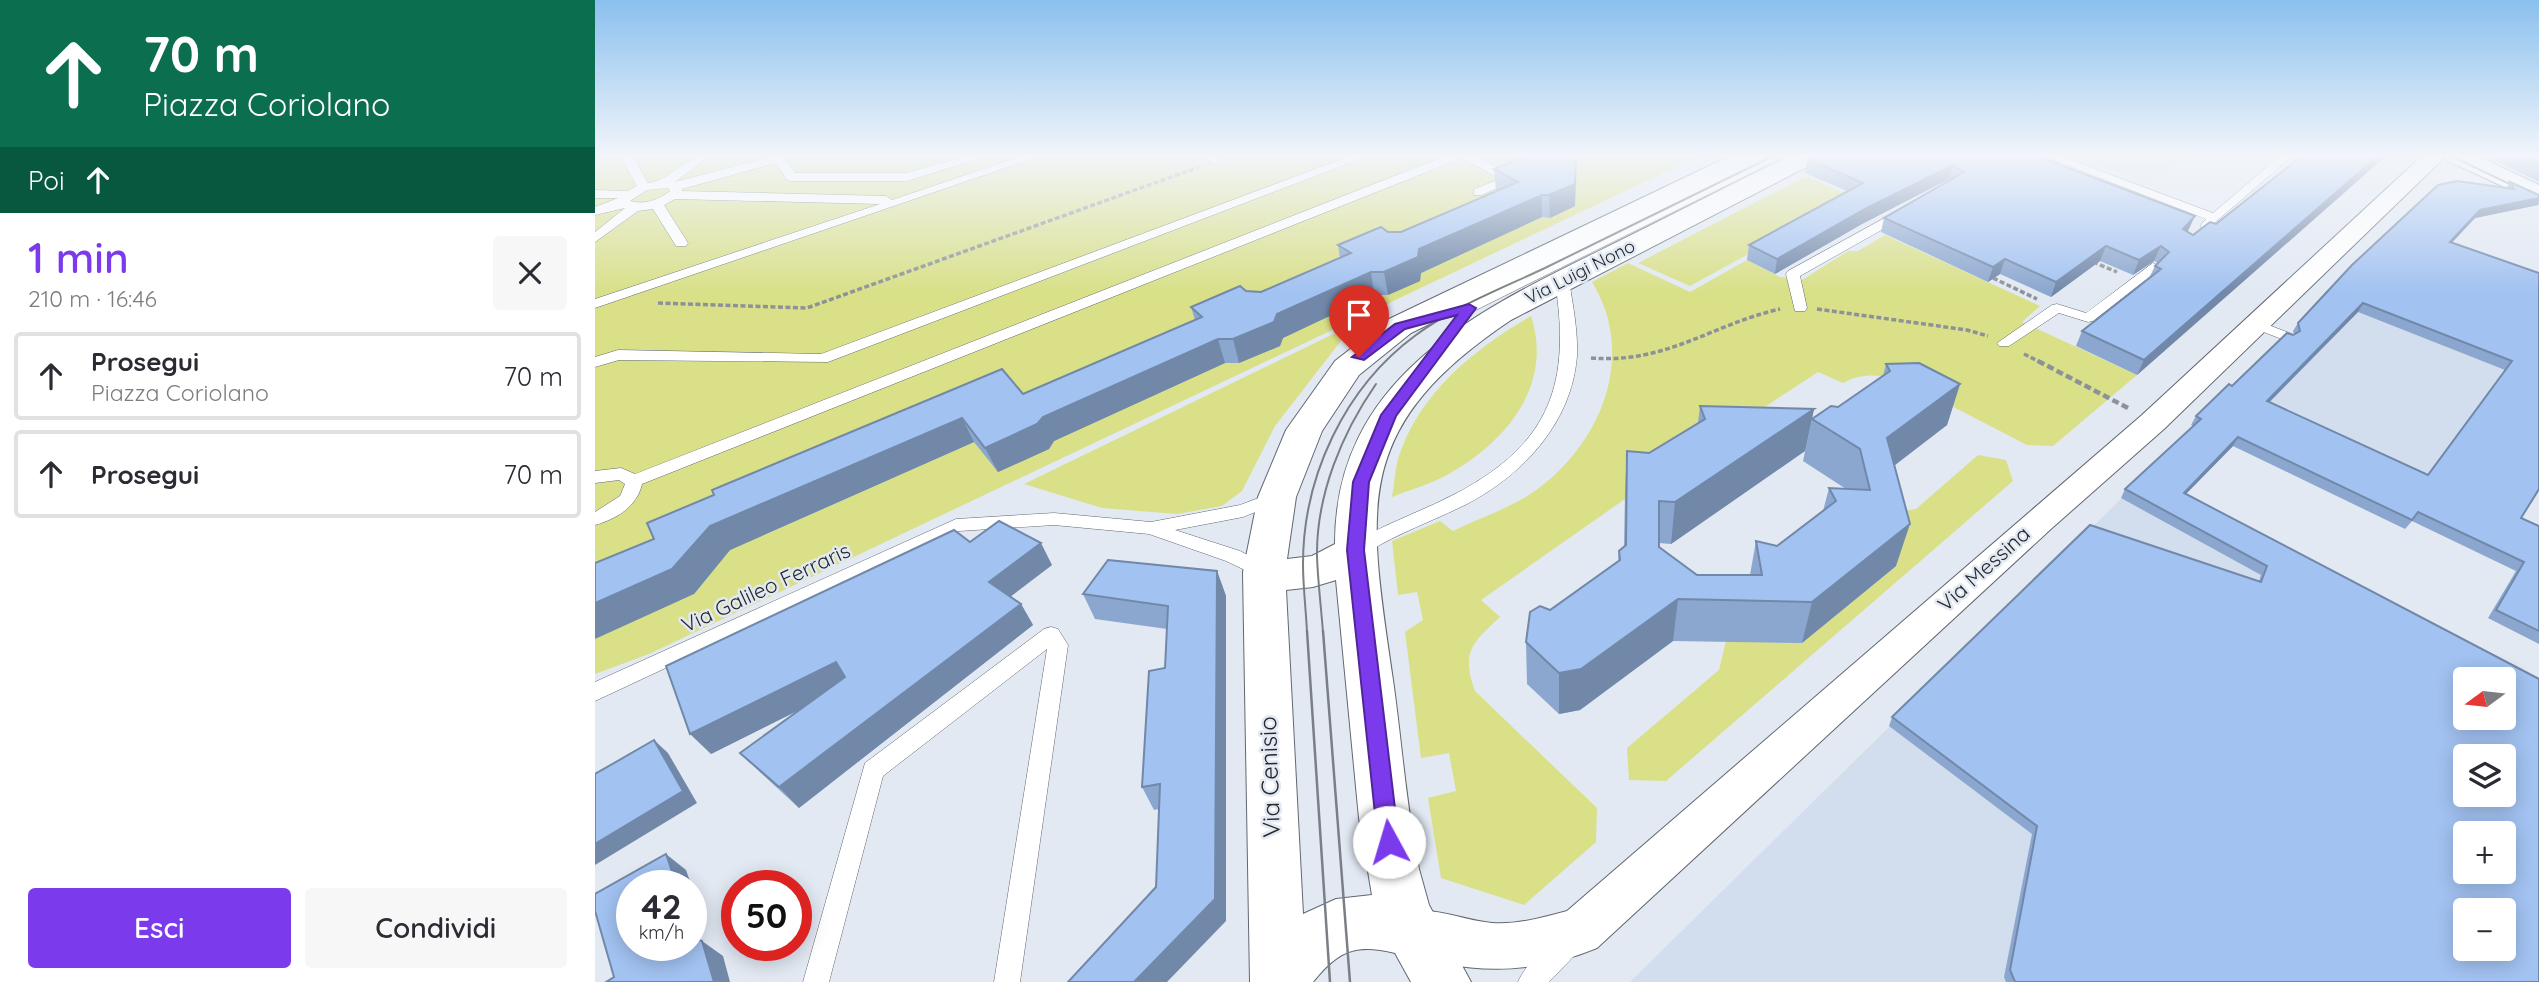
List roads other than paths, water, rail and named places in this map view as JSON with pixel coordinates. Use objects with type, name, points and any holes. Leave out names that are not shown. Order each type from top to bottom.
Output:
[{"type":"main road","name":"Via Luigi Nono","points":[[1277,497],[1290,459],[1319,405],[1347,368],[1400,326],[1658,201]]},
{"type":"main road","name":"Via Luigi Nono","points":[[1356,550],[1361,482],[1375,444],[1389,415],[1430,363],[1470,330],[1720,201]]},
{"type":"main road","name":"Via Cenisio","points":[[1277,497],[1264,572],[1279,982]]},
{"type":"main road","points":[[1264,572],[1286,575],[1310,573],[1334,566],[1356,550],[1389,842],[1399,895],[1414,932],[1443,982]]},
{"type":"main road","points":[[1279,982],[1292,961],[1309,942],[1336,926],[1372,921],[1414,932]]},
{"type":"street","name":"Via Messina","points":[[1580,931],[2040,519],[2153,422],[2388,201]]},
{"type":"street","points":[[1414,932],[1494,947],[1537,943],[1580,931]]},
{"type":"lane","points":[[624,201],[656,203],[658,201]]},
{"type":"lane","points":[[599,303],[898,201]]},
{"type":"lane","points":[[595,362],[618,355],[823,359],[1242,201]]},
{"type":"lane","points":[[595,477],[621,474],[634,481],[1343,201]]},
{"type":"lane","points":[[1400,326],[1469,308],[1688,201]]},
{"type":"lane","points":[[2168,201],[2214,218]]},
{"type":"lane","points":[[2195,234],[2234,201]]},
{"type":"lane","points":[[595,211],[629,202]]},
{"type":"lane","points":[[595,238],[629,202]]},
{"type":"lane","points":[[656,203],[681,243]]},
{"type":"lane","points":[[1801,308],[1793,274],[1913,207]]},
{"type":"lane","points":[[2004,343],[2057,308],[2088,318],[2153,267]]},
{"type":"lane","points":[[1356,550],[1391,529],[1486,486],[1513,467],[1535,443],[1549,419],[1569,357],[1562,281]]},
{"type":"lane","points":[[1430,363],[1469,308]]},
{"type":"lane","points":[[2257,325],[2287,337]]},
{"type":"lane","points":[[595,519],[622,504],[630,496],[634,481]]},
{"type":"lane","points":[[1150,528],[1243,511],[1277,497]]},
{"type":"lane","name":"Via Galileo Ferraris","points":[[595,692],[956,525],[1054,519],[1150,528]]},
{"type":"lane","points":[[1150,528],[1233,556],[1264,572]]},
{"type":"lane","points":[[816,982],[873,769],[1051,635],[1058,645],[1007,982]]},
{"type":"lane","name":"Via Messina","points":[[1531,982],[1580,931]]},
{"type":"tram line","points":[[1307,632],[1303,573],[1305,531],[1311,498],[1333,436],[1368,380],[1416,335],[1463,306],[1682,201]]},
{"type":"tram line","points":[[1323,632],[1317,557],[1321,511],[1326,488],[1342,444],[1376,384]]},
{"type":"tram line","points":[[1307,631],[1330,982]]},
{"type":"tram line","points":[[1323,631],[1350,982]]}]
